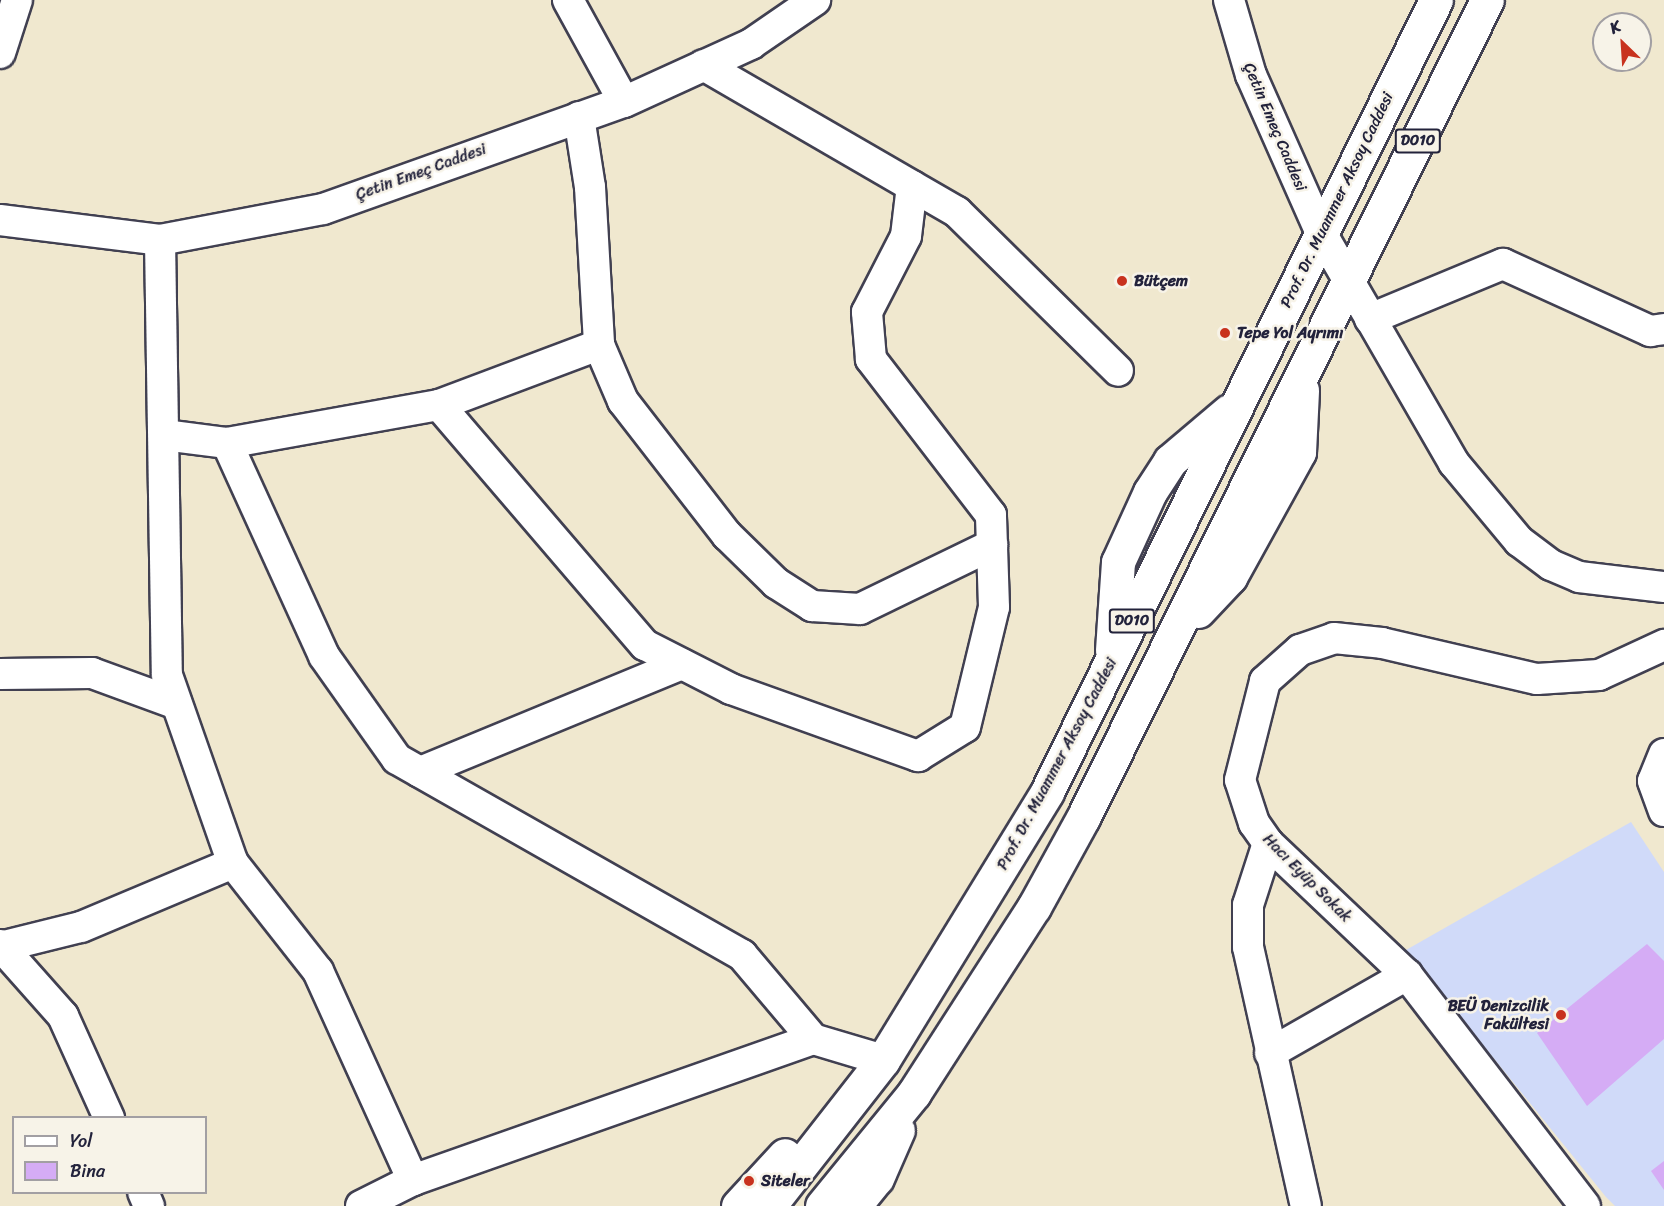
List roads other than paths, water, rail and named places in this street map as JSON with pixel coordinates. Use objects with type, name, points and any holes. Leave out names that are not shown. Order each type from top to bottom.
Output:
[{"type":"highway","name":"Prof. Dr. Muammer Aksoy Caddesi","points":[[769,1206],[883,1060],[1047,792],[1239,402],[1320,231],[1436,0]]},
{"type":"highway","name":"D010","points":[[822,1206],[914,1093],[1034,907],[1176,633],[1487,0]]},
{"type":"highway","points":[[738,1206],[824,1114],[859,1093]]},
{"type":"highway","points":[[854,1206],[877,1178],[914,1093]]},
{"type":"street","points":[[0,54],[17,0]]},
{"type":"street","points":[[568,0],[624,102]]},
{"type":"street","name":"Çetin Emeç Caddesi","points":[[0,220],[160,240],[322,209],[624,102],[751,44],[815,0]]},
{"type":"street","name":"Çetin Emeç Caddesi","points":[[1229,0],[1251,75],[1320,231],[1454,463],[1519,542],[1551,565],[1579,577],[1664,587]]},
{"type":"street","points":[[703,65],[957,212],[1118,371]]},
{"type":"street","points":[[579,117],[590,187],[599,345],[623,401],[727,535],[776,583],[812,606],[860,609],[992,545]]},
{"type":"street","points":[[439,405],[645,645],[730,689],[918,756],[965,727],[994,607],[991,515],[871,359],[867,312],[906,236],[912,186]]},
{"type":"street","points":[[160,240],[167,675],[233,863],[318,970],[414,1180]]},
{"type":"street","points":[[1370,319],[1503,264],[1650,331],[1664,329]]},
{"type":"street","points":[[164,435],[227,443],[439,405],[599,345]]},
{"type":"street","points":[[227,443],[324,656],[397,759],[742,955],[813,1039],[883,1060]]},
{"type":"street","name":"Hacı Eyüp Sokak","points":[[1585,1206],[1407,975],[1268,843],[1254,823],[1240,780],[1265,681],[1300,650],[1334,638],[1382,643],[1537,678],[1599,675],[1664,645]]},
{"type":"street","points":[[420,772],[682,664]]},
{"type":"street","points":[[0,674],[92,673],[177,704]]},
{"type":"street","points":[[1664,753],[1653,781],[1664,811]]},
{"type":"street","points":[[1268,843],[1248,905],[1248,947],[1306,1206]]},
{"type":"street","points":[[108,1116],[63,1016],[0,946],[81,927],[233,863]]},
{"type":"street","points":[[1270,1053],[1407,975]]},
{"type":"street","points":[[361,1206],[414,1180],[813,1039]]},
{"type":"place","name":"Bütçem","points":[[1122,281]]},
{"type":"place","name":"Tepe Yol Ayrımı","points":[[1225,333]]},
{"type":"place","name":"BEÜ Denizcilik Fakültesi","points":[[1561,1015]]},
{"type":"place","name":"Siteler","points":[[749,1181]]}]
